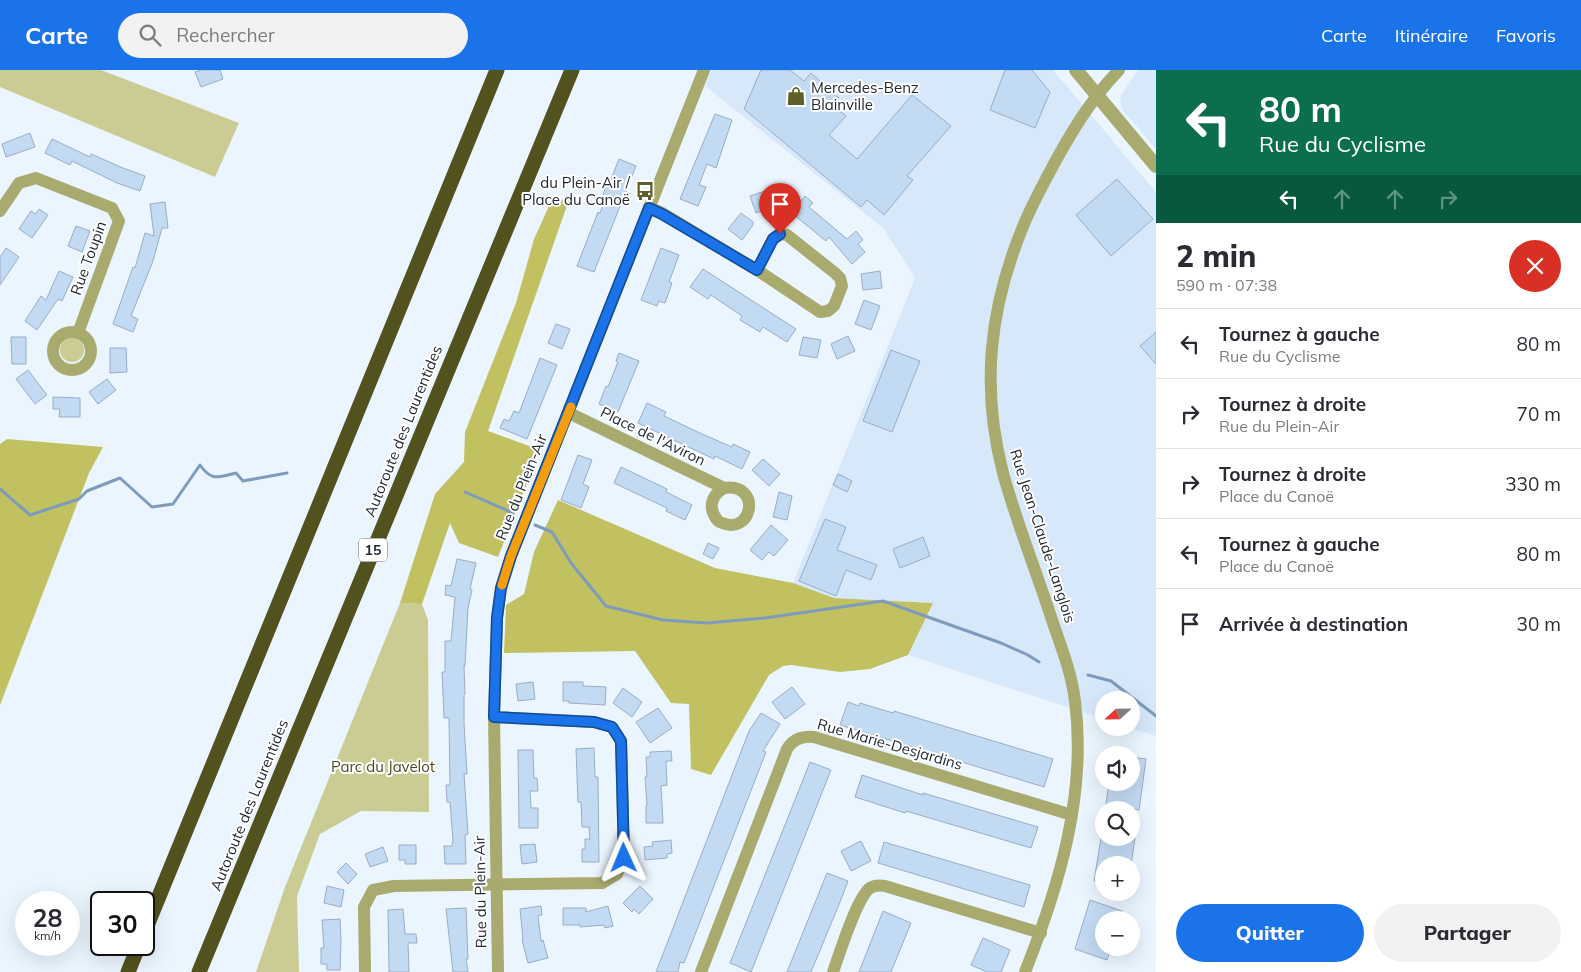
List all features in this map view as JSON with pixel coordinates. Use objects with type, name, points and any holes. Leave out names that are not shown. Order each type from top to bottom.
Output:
[{"type":"highway","points":[[155,906],[497,70]]},
{"type":"highway","name":"Autoroute des Laurentides","points":[[199,972],[572,70]]},
{"type":"highway","points":[[128,972],[135,956]]},
{"type":"street","name":"Rue du Plein-Air","points":[[498,972],[494,717],[497,618],[501,588],[511,556],[704,70]]},
{"type":"street","points":[[1076,70],[1156,166]]},
{"type":"street","name":"Rue Jean-Claude-Langlois","points":[[1025,972],[1059,876],[1072,815],[1077,756],[1077,726],[1075,700],[1066,661],[1023,538],[994,433],[990,367],[994,320],[1009,264],[1022,228],[1062,148],[1097,94],[1119,70]]},
{"type":"street","name":"Rue Toupin","points":[[0,211],[19,183],[36,178],[112,208],[119,221],[78,333]]},
{"type":"street","points":[[649,208],[757,270],[820,312],[828,311],[834,306],[842,286],[840,278],[835,273],[787,235],[780,234],[773,239],[757,270]]},
{"type":"street","name":"Place de l'Aviron","points":[[569,413],[724,488]]},
{"type":"street","points":[[365,972],[364,907],[373,890],[394,886],[602,883],[617,874],[624,858],[621,741],[612,727],[594,722],[494,717]]},
{"type":"street","name":"Rue Marie-Desjardins","points":[[701,972],[787,749],[796,740],[808,736],[814,737],[1072,815]]},
{"type":"street","points":[[833,972],[860,901],[867,890],[878,885],[1040,933]]},
{"type":"shaded area","points":[[711,70],[1053,70],[1156,192],[1156,736],[1140,731],[1140,691],[1095,691],[1095,716],[908,655],[933,603],[834,598],[793,583],[915,278],[884,229],[705,86]]},
{"type":"shaded area","points":[[1138,70],[1156,70],[1156,149],[1122,109],[1120,97]]},
{"type":"shaded area","points":[[570,197],[488,431],[540,450],[498,557],[459,543],[450,523],[422,604],[400,603],[435,494],[464,462],[465,432],[516,303],[534,239],[550,204]]},
{"type":"shaded area","points":[[7,439],[103,447],[89,473],[0,705],[0,444]]},
{"type":"shaded area","points":[[558,500],[715,568],[793,583],[834,598],[933,603],[908,655],[870,669],[840,672],[791,665],[783,666],[769,675],[711,775],[691,769],[689,704],[671,703],[635,651],[504,653],[506,605],[524,594],[534,552]]},
{"type":"green space","points":[[0,70],[101,70],[239,123],[215,177],[0,87]]},
{"type":"green space","points":[[72,338],[77,339],[83,345],[83,355],[77,361],[72,362],[67,361],[61,355],[60,350],[61,345],[67,339]]},
{"type":"green space","name":"Parc du Javelot","points":[[400,603],[422,604],[428,620],[429,812],[361,811],[320,834],[297,896],[299,972],[256,972],[285,887]]},
{"type":"building","points":[[201,70],[220,70],[223,79],[201,87],[195,72]]},
{"type":"building","points":[[761,70],[790,70],[804,81],[811,73],[839,98],[832,105],[846,116],[829,135],[857,159],[912,95],[951,126],[907,176],[913,180],[884,215],[867,200],[861,207],[744,109]]},
{"type":"building","points":[[1005,70],[1032,70],[1050,92],[1035,128],[990,110]]},
{"type":"building","points":[[715,114],[732,120],[716,168],[707,164],[699,185],[706,187],[698,206],[680,199]]},
{"type":"building","points":[[30,133],[35,147],[6,157],[2,144]]},
{"type":"building","points":[[52,139],[90,157],[91,154],[145,176],[140,191],[117,183],[72,161],[70,165],[45,153]]},
{"type":"building","points":[[619,159],[636,166],[594,272],[577,266],[598,212],[600,213],[606,196],[603,195],[606,186],[608,187]]},
{"type":"building","points":[[1117,179],[1153,219],[1111,256],[1076,215]]},
{"type":"building","points":[[771,189],[777,205],[756,213],[750,196]]},
{"type":"building","points":[[793,194],[801,201],[805,196],[813,203],[809,207],[847,239],[856,231],[863,240],[858,244],[865,252],[852,264],[829,237],[826,241],[783,206]]},
{"type":"building","points":[[165,202],[168,228],[162,228],[153,261],[131,316],[138,319],[133,332],[113,324],[133,267],[135,268],[145,233],[154,236],[150,204]]},
{"type":"building","points":[[39,209],[48,215],[32,238],[19,229],[31,211],[36,214]]},
{"type":"building","points":[[741,213],[753,222],[753,225],[742,240],[728,229]]},
{"type":"building","points":[[76,226],[90,231],[82,252],[68,246]]},
{"type":"building","points":[[6,248],[19,257],[0,285],[0,257]]},
{"type":"building","points":[[661,248],[679,255],[669,282],[672,283],[665,303],[659,301],[657,306],[641,300]]},
{"type":"building","points":[[703,269],[796,329],[787,342],[763,327],[760,332],[740,320],[742,316],[711,295],[708,299],[690,287]]},
{"type":"building","points":[[59,271],[73,277],[62,301],[58,299],[37,330],[25,321],[41,296],[46,300]]},
{"type":"building","points":[[880,271],[882,288],[863,290],[861,274]]},
{"type":"building","points":[[864,300],[880,306],[871,330],[855,324]]},
{"type":"building","points":[[556,324],[570,329],[562,349],[548,343]]},
{"type":"building","points":[[1156,332],[1156,364],[1140,346]]},
{"type":"building","points":[[848,336],[855,351],[837,359],[831,344]]},
{"type":"building","points":[[11,337],[26,337],[26,364],[12,364]]},
{"type":"building","points":[[803,337],[821,340],[817,358],[799,355]]},
{"type":"building","points":[[110,348],[126,348],[127,372],[110,373]]},
{"type":"building","points":[[891,350],[920,361],[892,432],[863,421]]},
{"type":"building","points":[[619,353],[639,361],[618,412],[599,404],[618,362],[616,361]]},
{"type":"building","points":[[540,358],[557,365],[527,439],[500,428],[504,419],[509,421],[514,411],[519,413]]},
{"type":"building","points":[[28,370],[47,395],[35,404],[16,379]]},
{"type":"building","points":[[107,379],[116,390],[98,404],[89,392]]},
{"type":"building","points":[[53,397],[80,398],[80,417],[59,417],[60,409],[53,409]]},
{"type":"building","points":[[647,403],[666,412],[664,416],[732,447],[733,444],[750,452],[742,469],[715,456],[714,459],[638,423]]},
{"type":"building","points":[[578,455],[592,460],[583,484],[589,487],[581,508],[561,500]]},
{"type":"building","points":[[763,459],[780,474],[769,486],[752,470]]},
{"type":"building","points":[[621,467],[667,489],[666,492],[692,505],[685,520],[666,511],[667,508],[614,483]]},
{"type":"building","points":[[838,474],[852,481],[847,492],[833,485]]},
{"type":"building","points":[[779,492],[792,496],[787,520],[773,517]]},
{"type":"building","points":[[825,519],[846,527],[837,550],[877,565],[871,580],[846,570],[836,596],[799,581]]},
{"type":"building","points":[[771,525],[788,540],[774,556],[769,552],[762,560],[750,550]]},
{"type":"building","points":[[923,537],[930,556],[900,568],[893,549]]},
{"type":"building","points":[[708,543],[719,548],[713,559],[703,554]]},
{"type":"building","points":[[457,559],[476,563],[470,589],[472,590],[468,608],[464,666],[464,723],[467,774],[464,774],[468,834],[465,835],[466,864],[445,864],[444,846],[452,846],[453,840],[450,802],[447,802],[446,785],[450,785],[449,718],[444,718],[442,672],[445,672],[445,641],[451,641],[455,597],[445,595],[446,585],[451,586]]},
{"type":"building","points":[[533,682],[535,699],[518,701],[516,684]]},
{"type":"building","points":[[563,682],[583,682],[583,686],[606,687],[605,705],[563,701]]},
{"type":"building","points":[[792,687],[805,704],[785,719],[772,702]]},
{"type":"building","points":[[623,688],[642,702],[632,717],[613,703]]},
{"type":"building","points":[[848,702],[859,706],[860,703],[893,713],[894,711],[1053,759],[1044,787],[840,725]]},
{"type":"building","points":[[658,708],[672,728],[650,743],[636,722]]},
{"type":"building","points":[[761,713],[780,724],[763,751],[766,752],[684,963],[680,962],[678,972],[656,972],[749,731]]},
{"type":"building","points":[[594,748],[595,777],[598,777],[599,862],[582,862],[582,849],[585,849],[585,839],[590,839],[589,827],[582,827],[581,802],[578,802],[576,749]]},
{"type":"building","points":[[518,750],[533,750],[534,778],[537,778],[538,791],[530,791],[531,808],[538,808],[538,828],[519,828]]},
{"type":"building","points":[[671,751],[672,761],[666,761],[667,785],[661,786],[663,823],[646,823],[646,757],[650,757],[650,752]]},
{"type":"building","points":[[1140,758],[1146,759],[1140,803],[1140,801],[1107,801],[1108,791],[1140,791]]},
{"type":"building","points":[[810,762],[831,770],[751,972],[730,963]]},
{"type":"building","points":[[862,775],[923,795],[923,793],[1038,827],[1031,848],[855,797]]},
{"type":"building","points":[[671,840],[672,853],[667,854],[667,858],[645,860],[644,847],[653,846],[652,842]]},
{"type":"building","points":[[861,841],[871,861],[851,871],[841,851]]},
{"type":"building","points":[[884,842],[1030,885],[1024,907],[878,863]]},
{"type":"building","points":[[535,844],[537,862],[522,864],[520,845]]},
{"type":"building","points":[[399,845],[416,845],[416,864],[405,864],[405,860],[399,860]]},
{"type":"building","points":[[1100,846],[1134,846],[1132,856],[1098,856]]},
{"type":"building","points":[[383,847],[388,861],[370,867],[365,854]]},
{"type":"building","points":[[346,863],[357,874],[348,884],[337,872]]},
{"type":"building","points":[[827,873],[848,881],[840,902],[811,972],[787,972]]},
{"type":"building","points":[[327,886],[344,890],[341,907],[324,903]]},
{"type":"building","points":[[640,886],[653,899],[639,914],[634,909],[632,912],[623,903]]},
{"type":"building","points":[[1090,900],[1122,911],[1095,911],[1095,956],[1075,949]]},
{"type":"building","points":[[541,906],[542,915],[538,916],[541,941],[543,940],[548,958],[528,963],[522,940],[520,909]]},
{"type":"building","points":[[608,906],[613,926],[605,928],[604,925],[580,927],[580,925],[563,925],[563,908],[586,908],[586,912]]},
{"type":"building","points":[[466,908],[468,959],[466,959],[468,972],[453,972],[446,909]]},
{"type":"building","points":[[403,909],[405,934],[416,934],[417,943],[408,943],[409,972],[389,972],[388,910]]},
{"type":"building","points":[[883,911],[911,923],[891,972],[859,972]]},
{"type":"building","points":[[340,919],[340,970],[327,970],[327,964],[321,964],[321,948],[324,948],[322,920]]},
{"type":"building","points":[[983,938],[1010,950],[1001,972],[987,972],[971,965]]},
{"type":"building","points":[[1095,956],[1108,956],[1107,960]]},
{"type":"waterway","points":[[0,489],[30,515],[79,499],[87,491],[120,478],[152,507],[173,504],[200,465],[212,476],[220,477],[236,473],[243,481],[287,473]]},
{"type":"waterway","points":[[465,492],[513,513]]},
{"type":"waterway","points":[[535,525],[552,532],[571,563],[606,606],[663,620],[707,623],[765,618],[883,601],[1001,643],[1039,662]]},
{"type":"waterway","points":[[1088,675],[1111,681],[1156,716]]},
{"type":"slow traffic","points":[[502,585],[511,556],[571,407]]},
{"type":"place","name":"Mercedes-Benz Blainville","points":[[796,96]]},
{"type":"place","name":"du Plein-Air / Place du Canoë","points":[[645,191]]},
{"type":"route","points":[[624,858],[621,741],[612,727],[594,722],[494,717],[497,618],[501,588],[511,556],[649,208],[757,270],[773,239],[780,234]]}]
